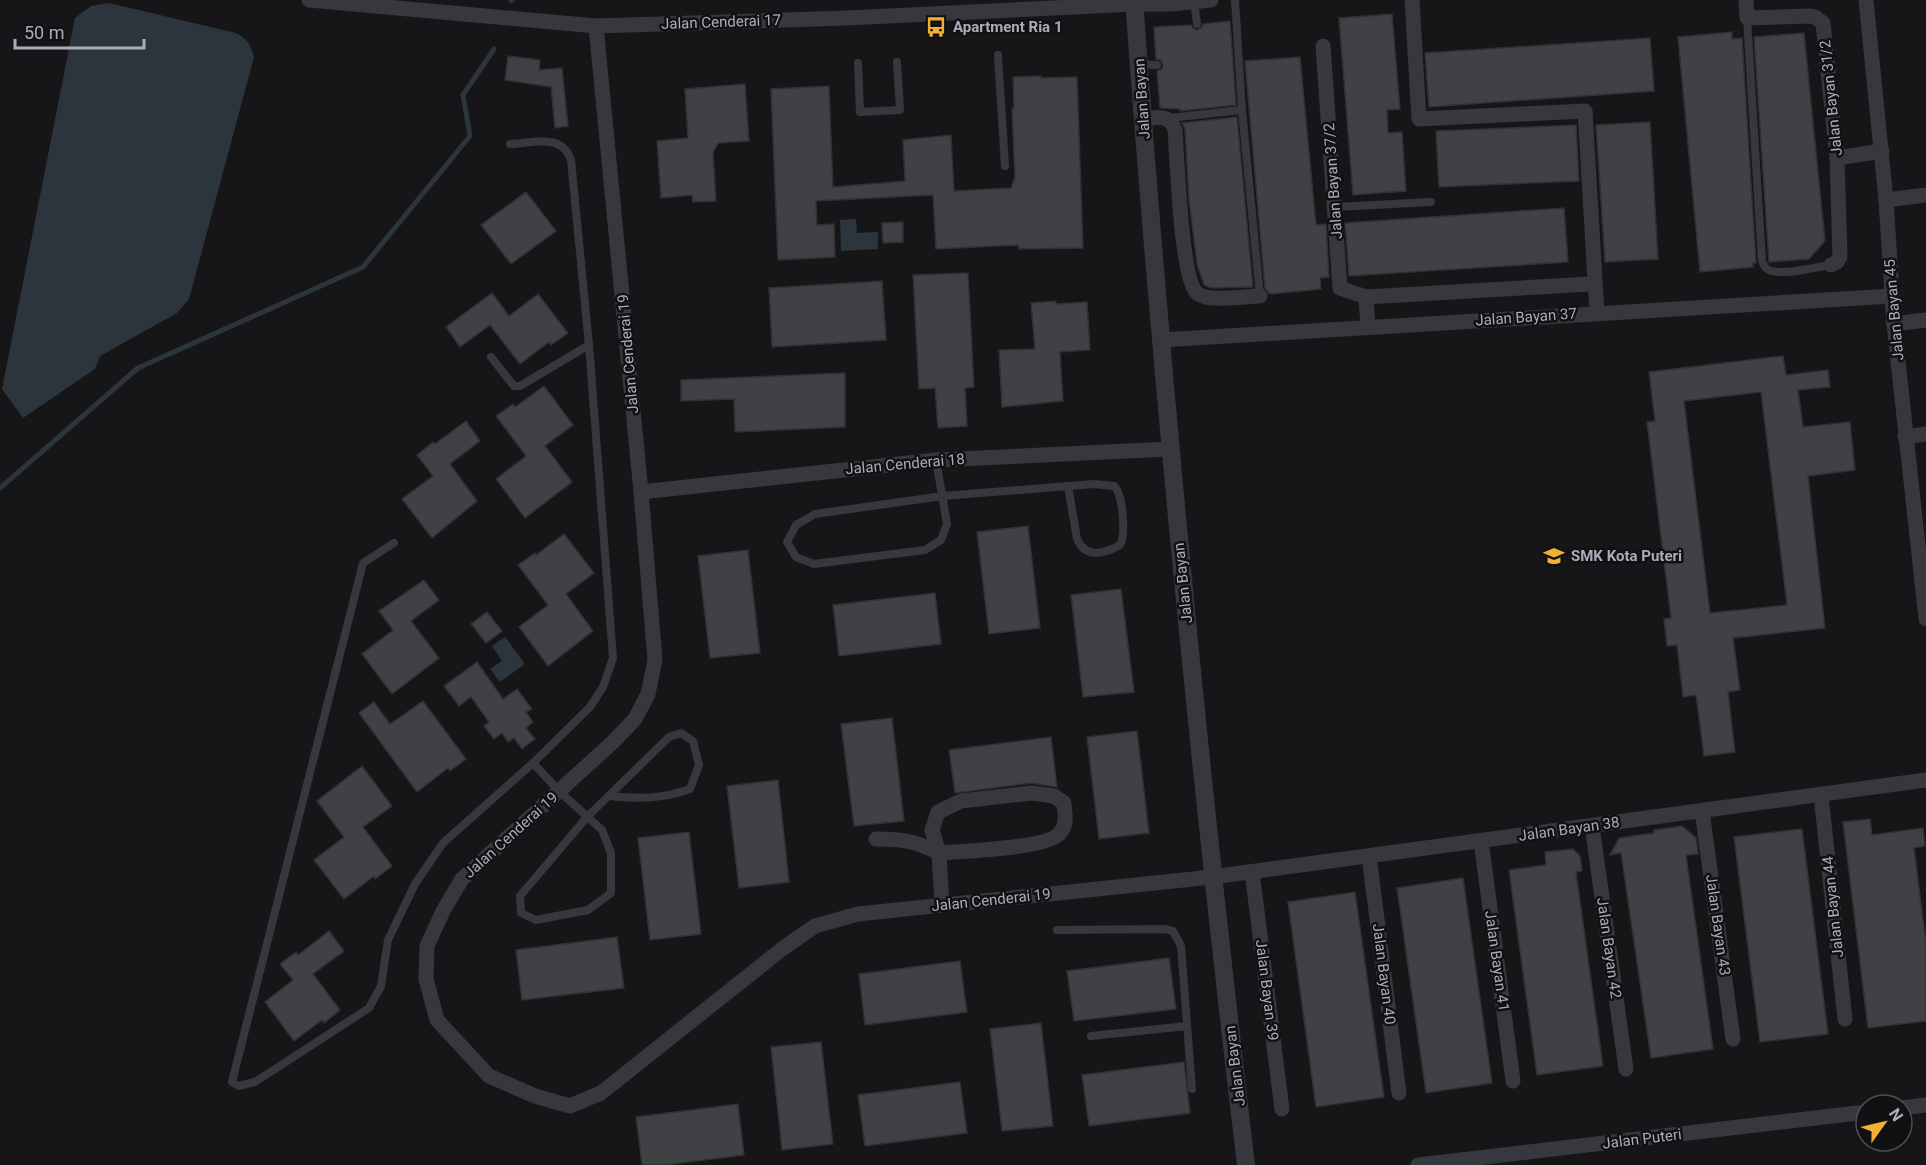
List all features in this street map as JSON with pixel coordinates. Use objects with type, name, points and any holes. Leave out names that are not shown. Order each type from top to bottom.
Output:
[{"type":"street","name":"Jalan Cenderai 17","points":[[309,0],[596,26],[847,18],[1087,3],[1211,0]]},
{"type":"street","points":[[1412,0],[1419,119],[1585,111],[1597,313]]},
{"type":"street","points":[[1746,0],[1747,18]]},
{"type":"street","name":"Jalan Bayan 45","points":[[1866,0],[1882,151],[1894,324],[1905,437],[1922,552],[1926,620]]},
{"type":"street","name":"Jalan Bayan","points":[[1134,2],[1148,64],[1143,119],[1170,449],[1212,877],[1246,1165]]},
{"type":"street","name":"Jalan Bayan 31/2","points":[[1747,18],[1810,16],[1823,23],[1837,158],[1840,257],[1831,266]]},
{"type":"street","name":"Jalan Cenderai 19","points":[[596,26],[655,660],[648,694],[634,719],[462,879],[443,911],[428,946],[426,979],[437,1020],[489,1076],[534,1096],[570,1106],[601,1093],[782,949],[815,926],[858,914],[1212,877]]},
{"type":"street","name":"Jalan Bayan 37/2","points":[[1323,46],[1340,288],[1366,297]]},
{"type":"street","points":[[1143,119],[1167,118],[1173,122],[1185,257],[1191,285],[1196,293],[1206,298],[1260,296]]},
{"type":"street","points":[[1837,158],[1882,151]]},
{"type":"street","points":[[1886,200],[1926,195]]},
{"type":"street","points":[[1368,327],[1366,297],[1590,284]]},
{"type":"street","name":"Jalan Bayan 37","points":[[1161,340],[1892,296]]},
{"type":"street","points":[[1894,324],[1926,320]]},
{"type":"street","points":[[1905,437],[1926,434]]},
{"type":"street","name":"Jalan Cenderai 18","points":[[641,492],[936,460],[1170,449]]},
{"type":"street","name":"Jalan Bayan 38","points":[[1212,877],[1926,780]]},
{"type":"street","points":[[876,839],[900,839],[921,844],[939,853],[1041,843],[1058,835],[1066,821],[1064,803],[1054,796],[1032,793],[961,801],[938,812],[932,830],[939,853],[942,905]]},
{"type":"street","name":"Jalan Bayan 44","points":[[1821,795],[1845,1018]]},
{"type":"street","name":"Jalan Bayan 43","points":[[1702,811],[1733,1039]]},
{"type":"street","name":"Jalan Bayan 42","points":[[1592,826],[1626,1069]]},
{"type":"street","name":"Jalan Bayan 41","points":[[1481,841],[1513,1081]]},
{"type":"street","name":"Jalan Bayan 40","points":[[1369,856],[1399,1093]]},
{"type":"street","name":"Jalan Bayan 39","points":[[1252,872],[1282,1109]]},
{"type":"street","name":"Jalan Puteri","points":[[1418,1165],[1854,1113]]},
{"type":"lane","points":[[1235,0],[1242,110],[1260,296]]},
{"type":"lane","points":[[1194,1],[1197,24]]},
{"type":"lane","points":[[1747,18],[1762,261],[1765,268],[1781,272],[1831,266]]},
{"type":"lane","points":[[998,55],[1005,166]]},
{"type":"lane","points":[[858,63],[860,112],[900,110],[897,62]]},
{"type":"lane","points":[[1167,118],[1242,110]]},
{"type":"lane","points":[[394,543],[363,563],[232,1082],[238,1086],[255,1082],[369,1008],[381,986],[388,940],[416,884],[443,843],[533,763],[590,707],[603,687],[613,658],[589,345],[571,159],[567,148],[557,142],[510,144]]},
{"type":"lane","points":[[1335,207],[1431,202]]},
{"type":"lane","points":[[491,357],[514,386],[520,386],[589,345]]},
{"type":"lane","points":[[936,460],[944,496],[947,524],[941,540],[925,550],[814,564],[796,557],[788,542],[796,525],[815,514],[944,496],[1068,486],[1105,484],[1118,489],[1120,495],[1123,534],[1120,545],[1106,552],[1090,552],[1081,548],[1077,539],[1068,486]]},
{"type":"lane","points":[[533,763],[559,791],[587,817],[602,830],[611,853],[611,894],[588,910],[536,920],[521,913],[520,896],[587,817],[669,737],[681,733],[693,741],[699,765],[690,789],[669,797],[609,796]]},
{"type":"lane","points":[[1057,930],[1165,928],[1173,931],[1181,946],[1192,1089]]},
{"type":"lane","points":[[1091,1036],[1187,1026]]},
{"type":"shaded area","points":[[109,3],[236,33],[248,43],[254,57],[189,299],[177,313],[100,356],[95,369],[23,418],[2,389],[75,18],[91,6]]},
{"type":"shaded area","points":[[856,219],[857,233],[878,232],[878,249],[841,251],[840,220]]},
{"type":"shaded area","points":[[505,637],[525,664],[500,682],[490,669],[502,661],[492,646]]},
{"type":"building","points":[[1392,14],[1400,109],[1387,110],[1388,133],[1402,132],[1406,191],[1353,195],[1339,18]]},
{"type":"building","points":[[1230,21],[1236,105],[1180,111],[1180,109],[1160,108],[1157,71],[1162,69],[1163,65],[1161,60],[1156,59],[1154,27],[1191,25],[1197,30],[1203,24]]},
{"type":"building","points":[[1732,32],[1732,39],[1742,38],[1756,263],[1753,263],[1753,267],[1700,272],[1678,37]]},
{"type":"building","points":[[1804,33],[1825,241],[1809,259],[1769,262],[1754,37]]},
{"type":"building","points":[[1650,38],[1654,91],[1429,107],[1425,53]]},
{"type":"building","points":[[508,56],[540,60],[539,70],[562,68],[568,126],[555,128],[551,87],[505,80]]},
{"type":"building","points":[[1300,57],[1316,225],[1326,224],[1329,277],[1320,278],[1321,289],[1269,294],[1265,288],[1245,61]]},
{"type":"building","points":[[1041,76],[1041,78],[1077,77],[1083,248],[1019,249],[1018,245],[936,249],[933,195],[816,201],[817,225],[834,224],[835,257],[778,260],[771,89],[829,86],[833,187],[905,181],[903,140],[951,135],[954,191],[1011,188],[1015,177],[1013,77]]},
{"type":"building","points":[[745,84],[749,141],[718,143],[713,153],[716,201],[693,202],[692,195],[661,198],[657,141],[688,138],[685,89]]},
{"type":"building","points":[[1237,117],[1253,287],[1211,288],[1204,285],[1197,264],[1189,200],[1185,129],[1182,123]]},
{"type":"building","points":[[1650,122],[1658,259],[1605,262],[1596,125]]},
{"type":"building","points":[[1576,125],[1579,181],[1439,187],[1436,131]]},
{"type":"building","points":[[526,192],[556,231],[511,264],[481,225]]},
{"type":"building","points":[[1564,208],[1568,262],[1349,276],[1345,223]]},
{"type":"building","points":[[903,222],[903,242],[883,243],[882,223]]},
{"type":"building","points":[[968,273],[974,387],[965,388],[967,426],[938,428],[935,388],[919,389],[913,275]]},
{"type":"building","points":[[882,281],[886,340],[772,347],[769,288]]},
{"type":"building","points":[[492,293],[509,316],[538,294],[568,333],[551,345],[549,342],[520,364],[490,325],[460,347],[446,327]]},
{"type":"building","points":[[1056,301],[1056,304],[1087,302],[1090,350],[1060,352],[1063,401],[1002,407],[999,350],[1035,349],[1031,303]]},
{"type":"building","points":[[1783,356],[1786,375],[1828,370],[1830,387],[1798,390],[1803,427],[1850,422],[1855,470],[1808,476],[1825,628],[1733,638],[1740,690],[1728,692],[1735,752],[1704,756],[1696,695],[1683,697],[1677,645],[1667,646],[1664,619],[1671,618],[1647,422],[1655,421],[1649,372]],"holes":[[[1761,392],[1787,605],[1710,613],[1684,401]]]},
{"type":"building","points":[[845,373],[845,427],[735,432],[734,399],[681,401],[681,380]]},
{"type":"building","points":[[544,386],[573,425],[545,446],[572,482],[525,518],[496,479],[526,456],[496,416],[513,404],[515,407]]},
{"type":"building","points":[[466,421],[480,441],[450,464],[477,501],[432,538],[402,499],[433,476],[417,455]]},
{"type":"building","points":[[1028,526],[1040,628],[989,634],[977,532]]},
{"type":"building","points":[[564,534],[594,573],[566,594],[593,631],[548,666],[519,627],[548,605],[518,565]]},
{"type":"building","points":[[748,550],[760,653],[710,658],[698,556]]},
{"type":"building","points":[[424,580],[439,600],[411,621],[439,658],[392,694],[362,654],[393,630],[379,611]]},
{"type":"building","points":[[1121,589],[1134,692],[1083,697],[1071,595]]},
{"type":"building","points":[[935,593],[941,644],[839,656],[833,605]]},
{"type":"building","points":[[487,612],[502,631],[486,643],[471,624]]},
{"type":"building","points":[[477,662],[503,699],[517,689],[532,709],[526,712],[533,722],[526,728],[535,739],[522,749],[514,738],[508,742],[502,733],[494,739],[484,726],[489,722],[471,697],[459,706],[444,686]]},
{"type":"building","points":[[423,701],[466,759],[450,771],[448,768],[417,792],[359,713],[374,702],[390,724]]},
{"type":"building","points":[[892,718],[904,821],[854,826],[841,724]]},
{"type":"building","points":[[1137,731],[1149,833],[1099,839],[1087,737]]},
{"type":"building","points":[[1051,737],[1057,787],[1031,783],[955,793],[949,750]]},
{"type":"building","points":[[362,766],[392,806],[363,827],[392,866],[375,879],[374,876],[344,899],[314,860],[344,837],[317,801]]},
{"type":"building","points":[[778,780],[789,882],[739,888],[727,786]]},
{"type":"building","points":[[1870,819],[1872,835],[1923,828],[1925,846],[1914,848],[1926,943],[1926,1021],[1868,1028],[1843,822]]},
{"type":"building","points":[[1682,826],[1696,838],[1697,845],[1698,854],[1686,855],[1713,1049],[1651,1058],[1621,853],[1610,855],[1619,838]]},
{"type":"building","points":[[1802,829],[1828,1034],[1760,1042],[1734,837]]},
{"type":"building","points":[[689,832],[701,934],[650,940],[638,838]]},
{"type":"building","points":[[1573,849],[1580,856],[1582,871],[1576,872],[1603,1066],[1537,1075],[1509,870],[1546,865],[1545,852]]},
{"type":"building","points":[[1463,878],[1492,1083],[1426,1093],[1397,888]]},
{"type":"building","points":[[1355,892],[1384,1097],[1316,1107],[1288,902]]},
{"type":"building","points":[[329,931],[344,951],[313,974],[340,1010],[324,1023],[322,1020],[294,1041],[265,1002],[293,980],[280,964],[296,952],[298,955]]},
{"type":"building","points":[[617,937],[624,988],[522,1000],[516,950]]},
{"type":"building","points":[[1169,958],[1176,1009],[1074,1021],[1067,971]]},
{"type":"building","points":[[960,961],[967,1012],[865,1025],[859,974]]},
{"type":"building","points":[[1041,1023],[1053,1126],[1002,1131],[990,1029]]},
{"type":"building","points":[[821,1042],[833,1144],[782,1150],[771,1047]]},
{"type":"building","points":[[1184,1062],[1190,1113],[1089,1126],[1082,1075]]},
{"type":"building","points":[[960,1082],[967,1133],[865,1146],[858,1095]]},
{"type":"building","points":[[738,1104],[744,1155],[665,1165],[642,1165],[636,1117]]},
{"type":"waterway","points":[[0,488],[138,368],[363,267],[470,136],[463,95],[494,49]]},
{"type":"place","name":"Apartment Ria 1","points":[[936,27]]},
{"type":"place","name":"SMK Kota Puteri","points":[[1554,556]]}]
